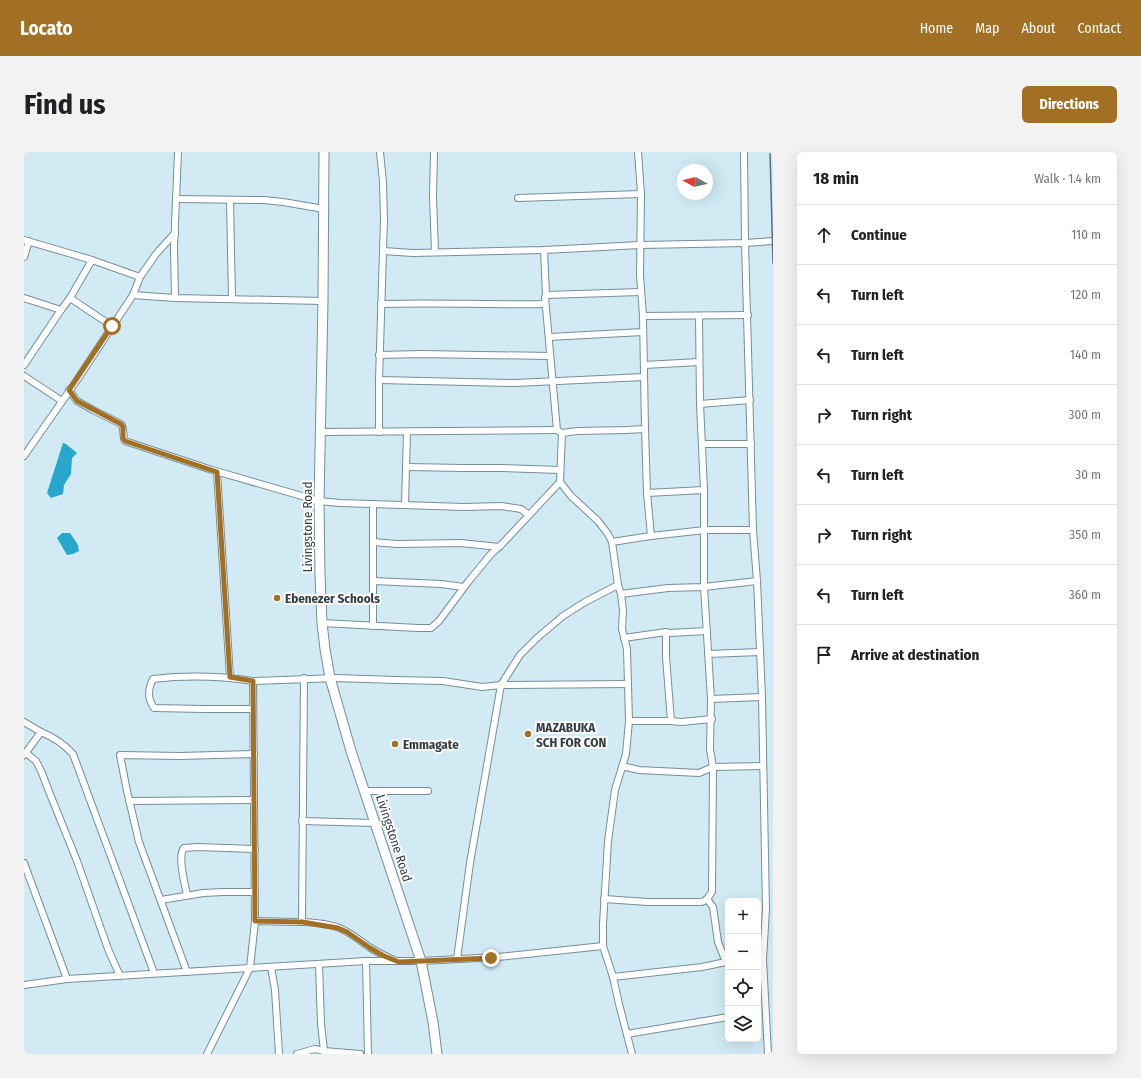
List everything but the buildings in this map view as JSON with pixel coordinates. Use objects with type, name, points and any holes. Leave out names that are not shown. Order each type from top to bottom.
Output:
[{"type":"highway","name":"Livingstone Road","points":[[324,152],[320,574],[322,623],[325,649],[330,678],[351,751],[421,961],[431,1008],[437,1054]]},
{"type":"street","points":[[175,298],[175,233],[178,152]]},
{"type":"street","points":[[379,432],[380,304],[384,219],[383,182],[380,152]]},
{"type":"street","points":[[434,152],[433,197],[435,252]]},
{"type":"street","points":[[638,152],[641,194],[640,292],[643,332],[647,493],[651,536]]},
{"type":"street","points":[[744,152],[753,530],[762,697],[766,909],[761,959],[765,1010],[766,1054]]},
{"type":"street","points":[[518,198],[641,194]]},
{"type":"street","points":[[176,199],[279,201],[324,209]]},
{"type":"street","points":[[230,200],[232,299]]},
{"type":"street","points":[[24,456],[112,326],[132,295],[140,277],[156,254],[175,233]]},
{"type":"street","points":[[24,257],[26,241],[92,260],[140,277]]},
{"type":"street","points":[[383,251],[435,252],[544,250],[773,241]]},
{"type":"street","points":[[544,250],[545,304],[552,382],[559,431],[560,482],[571,496],[598,521],[612,542],[623,610],[622,629],[627,649],[629,721],[626,754],[615,790],[608,842],[604,899],[603,946],[613,977],[632,1054]]},
{"type":"street","points":[[24,364],[70,298],[92,260]]},
{"type":"street","points":[[546,294],[640,292]]},
{"type":"street","points":[[132,295],[175,298],[323,301]]},
{"type":"street","points":[[24,298],[61,310]]},
{"type":"street","points":[[70,298],[112,326]]},
{"type":"street","points":[[380,304],[545,304]]},
{"type":"street","points":[[642,316],[748,314]]},
{"type":"street","points":[[604,899],[648,902],[702,902],[707,899],[712,892],[713,767],[710,749],[712,719],[704,587],[705,530],[700,404],[699,316]]},
{"type":"street","points":[[549,337],[643,332]]},
{"type":"street","points":[[380,356],[421,354],[550,356]]},
{"type":"street","points":[[644,364],[699,362]]},
{"type":"street","points":[[24,376],[62,401]]},
{"type":"street","points":[[379,380],[495,383],[552,382],[644,377]]},
{"type":"street","points":[[69,390],[77,401],[121,424],[123,427],[123,438],[125,441],[217,472],[320,501],[464,507],[501,506],[521,509],[529,515]]},
{"type":"street","points":[[700,404],[750,400]]},
{"type":"street","points":[[321,432],[577,431],[645,429]]},
{"type":"street","points":[[405,505],[407,432]]},
{"type":"street","points":[[702,444],[751,444]]},
{"type":"street","points":[[406,467],[560,470]]},
{"type":"street","points":[[217,472],[230,677]]},
{"type":"street","points":[[322,623],[431,628],[439,622],[464,587],[491,554],[560,482]]},
{"type":"street","points":[[647,493],[704,490]]},
{"type":"street","points":[[373,504],[373,626]]},
{"type":"street","points":[[612,542],[705,530],[753,530]]},
{"type":"street","points":[[373,542],[397,544],[461,543],[499,547]]},
{"type":"street","points":[[373,581],[441,584],[464,587]]},
{"type":"street","points":[[621,594],[668,588],[704,587],[757,582]]},
{"type":"street","points":[[457,959],[470,863],[501,685],[520,655],[537,638],[563,616],[579,605],[618,585]]},
{"type":"street","points":[[624,638],[666,632],[707,631]]},
{"type":"street","points":[[666,632],[666,657],[671,721]]},
{"type":"street","points":[[708,654],[760,652]]},
{"type":"street","points":[[253,709],[154,708],[149,697],[150,685],[153,679],[182,676],[230,677],[253,681],[304,678],[443,681],[482,687],[501,685],[628,684]]},
{"type":"street","points":[[302,922],[304,678]]},
{"type":"street","points":[[207,1054],[250,968],[255,921],[253,681]]},
{"type":"street","points":[[711,699],[762,697]]},
{"type":"street","points":[[629,721],[681,722],[712,719]]},
{"type":"street","points":[[24,722],[58,741],[67,747],[73,754],[154,973]]},
{"type":"street","points":[[41,732],[25,754],[36,761],[42,773],[77,861],[108,949],[120,976]]},
{"type":"street","points":[[187,972],[139,842],[120,755],[179,756],[254,754]]},
{"type":"street","points":[[622,766],[639,770],[699,773],[713,767],[763,766]]},
{"type":"street","points":[[364,790],[428,791]]},
{"type":"street","points":[[129,801],[254,800]]},
{"type":"street","points":[[302,821],[375,823]]},
{"type":"street","points":[[187,895],[181,861],[181,854],[184,848],[255,849]]},
{"type":"street","points":[[24,863],[67,979]]},
{"type":"street","points":[[161,900],[187,895],[223,892],[255,892]]},
{"type":"street","points":[[707,899],[713,907],[718,942],[725,958]]},
{"type":"street","points":[[255,921],[302,922],[338,928],[380,953],[399,962]]},
{"type":"street","points":[[24,985],[67,979],[154,973],[366,961],[399,962],[498,957],[603,946]]},
{"type":"street","points":[[366,961],[368,1054]]},
{"type":"street","points":[[613,977],[702,967],[725,962]]},
{"type":"street","points":[[319,964],[321,1024],[324,1052]]},
{"type":"street","points":[[271,967],[275,990],[279,1054]]},
{"type":"street","points":[[761,1011],[765,1010]]},
{"type":"street","points":[[627,1034],[725,1018]]},
{"type":"street","points":[[297,1054],[315,1049],[324,1052],[360,1054]]},
{"type":"water","points":[[63,443],[77,453],[72,458],[71,474],[64,485],[63,494],[51,498],[47,493]]},
{"type":"water","points":[[62,533],[70,533],[78,545],[79,551],[67,555],[57,538]]},
{"type":"railway","points":[[770,152],[773,263]]},
{"type":"place","name":"Ebenezer Schools","points":[[277,598]]},
{"type":"place","name":"MAZABUKA SCH FOR CON","points":[[528,734]]},
{"type":"place","name":"Emmagate","points":[[395,744]]},
{"type":"route","points":[[112,326],[69,390],[77,401],[121,424],[123,427],[123,438],[125,441],[217,472],[230,677],[253,681],[255,921],[302,922],[338,928],[347,932],[384,956],[399,962],[491,958]]}]
